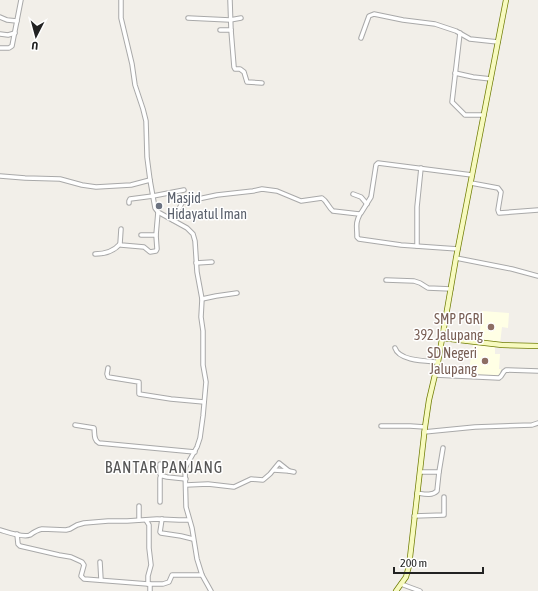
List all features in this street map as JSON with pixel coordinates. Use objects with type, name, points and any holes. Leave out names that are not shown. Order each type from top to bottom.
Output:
[{"type":"street","points":[[0,48],[11,47],[21,0]]},
{"type":"street","points":[[121,0],[121,18],[132,64],[135,85],[146,121],[147,157],[155,208],[158,212],[187,228],[193,234],[195,243],[196,263],[202,299],[201,317],[203,331],[203,365],[206,382],[204,416],[200,438],[195,452],[186,466],[185,472],[186,507],[192,528],[197,559],[202,575],[211,591]]},
{"type":"street","points":[[230,0],[234,67],[235,69],[243,70],[247,82],[262,83]]},
{"type":"street","points":[[396,591],[408,571],[409,566],[424,432],[506,0]]},
{"type":"street","points":[[361,38],[369,16],[374,14],[403,20],[436,24],[470,38],[498,42]]},
{"type":"street","points":[[0,16],[7,20],[17,21]]},
{"type":"street","points":[[188,18],[230,20],[242,18]]},
{"type":"street","points":[[220,30],[231,30]]},
{"type":"street","points":[[0,34],[8,35],[15,33]]},
{"type":"street","points":[[460,33],[452,102],[465,115],[484,115]]},
{"type":"street","points":[[455,72],[473,77],[491,79]]},
{"type":"street","points":[[458,249],[392,244],[359,239],[357,237],[356,221],[372,193],[377,163],[472,176]]},
{"type":"street","points":[[417,246],[417,207],[421,168]]},
{"type":"street","points":[[0,176],[14,178],[60,179],[96,187],[131,185],[150,180]]},
{"type":"street","points":[[471,183],[498,188],[500,192],[499,213],[538,210]]},
{"type":"street","points":[[173,220],[184,202],[217,195],[262,189],[277,191],[301,201],[322,198],[333,211],[354,214],[361,213]]},
{"type":"street","points":[[129,203],[130,199],[184,190]]},
{"type":"street","points":[[353,194],[361,197],[367,204]]},
{"type":"street","points":[[120,244],[126,246],[144,246],[148,251],[156,251],[158,212]]},
{"type":"street","points":[[95,254],[105,253],[116,249],[120,244],[121,229]]},
{"type":"street","points":[[141,235],[156,235]]},
{"type":"street","points":[[456,258],[512,269],[538,276]]},
{"type":"street","points":[[196,263],[212,262]]},
{"type":"street","points":[[386,280],[414,281],[428,288],[451,288]]},
{"type":"street","points":[[202,299],[237,293]]},
{"type":"street","points":[[442,338],[502,345],[538,346]]},
{"type":"street","points":[[395,348],[397,352],[406,357],[416,360],[438,362]]},
{"type":"street","points":[[108,368],[108,377],[139,382],[139,394],[204,402]]},
{"type":"street","points":[[435,375],[499,378],[506,370],[538,371]]},
{"type":"street","points":[[424,432],[475,427],[532,425],[538,423]]},
{"type":"street","points":[[75,425],[94,428],[95,440],[99,443],[195,452]]},
{"type":"street","points":[[381,426],[425,427]]},
{"type":"street","points":[[418,493],[433,494],[437,491],[443,448]]},
{"type":"street","points":[[186,485],[208,484],[234,487],[251,479],[263,480],[279,463],[288,471]]},
{"type":"street","points":[[160,464],[160,502]]},
{"type":"street","points":[[274,470],[294,472]]},
{"type":"street","points":[[420,472],[440,472]]},
{"type":"street","points":[[161,475],[186,479]]},
{"type":"street","points":[[414,516],[444,515],[444,497]]},
{"type":"street","points":[[139,506],[139,520]]},
{"type":"street","points":[[0,530],[26,536],[42,529],[70,529],[77,525],[89,522],[146,520],[157,518],[162,520],[189,520]]},
{"type":"street","points":[[146,520],[149,525],[151,565],[148,576],[150,591]]},
{"type":"street","points":[[162,520],[161,533],[193,539]]},
{"type":"street","points":[[17,534],[18,544],[20,546],[71,557],[82,562],[84,565],[81,575],[84,579],[163,584],[168,583],[172,575],[202,575]]},
{"type":"street","points":[[100,562],[101,580]]},
{"type":"street","points":[[401,584],[420,591]]},
{"type":"shaded area","name":"SMP PGRI 392 Jalupang","points":[[482,311],[509,313],[508,328],[502,327],[500,344],[479,340]]},
{"type":"shaded area","name":"SD Negeri Jalupang","points":[[473,344],[495,346],[495,354],[500,354],[500,376],[468,376]]},
{"type":"place","name":"Masjid Hidayatul Iman","points":[[159,206]]},
{"type":"place","name":"SMP PGRI 392 Jalupang","points":[[491,327]]},
{"type":"place","name":"SD Negeri Jalupang","points":[[485,361]]},
{"type":"district","name":"BANTAR PANJANG","points":[[164,467]]}]
